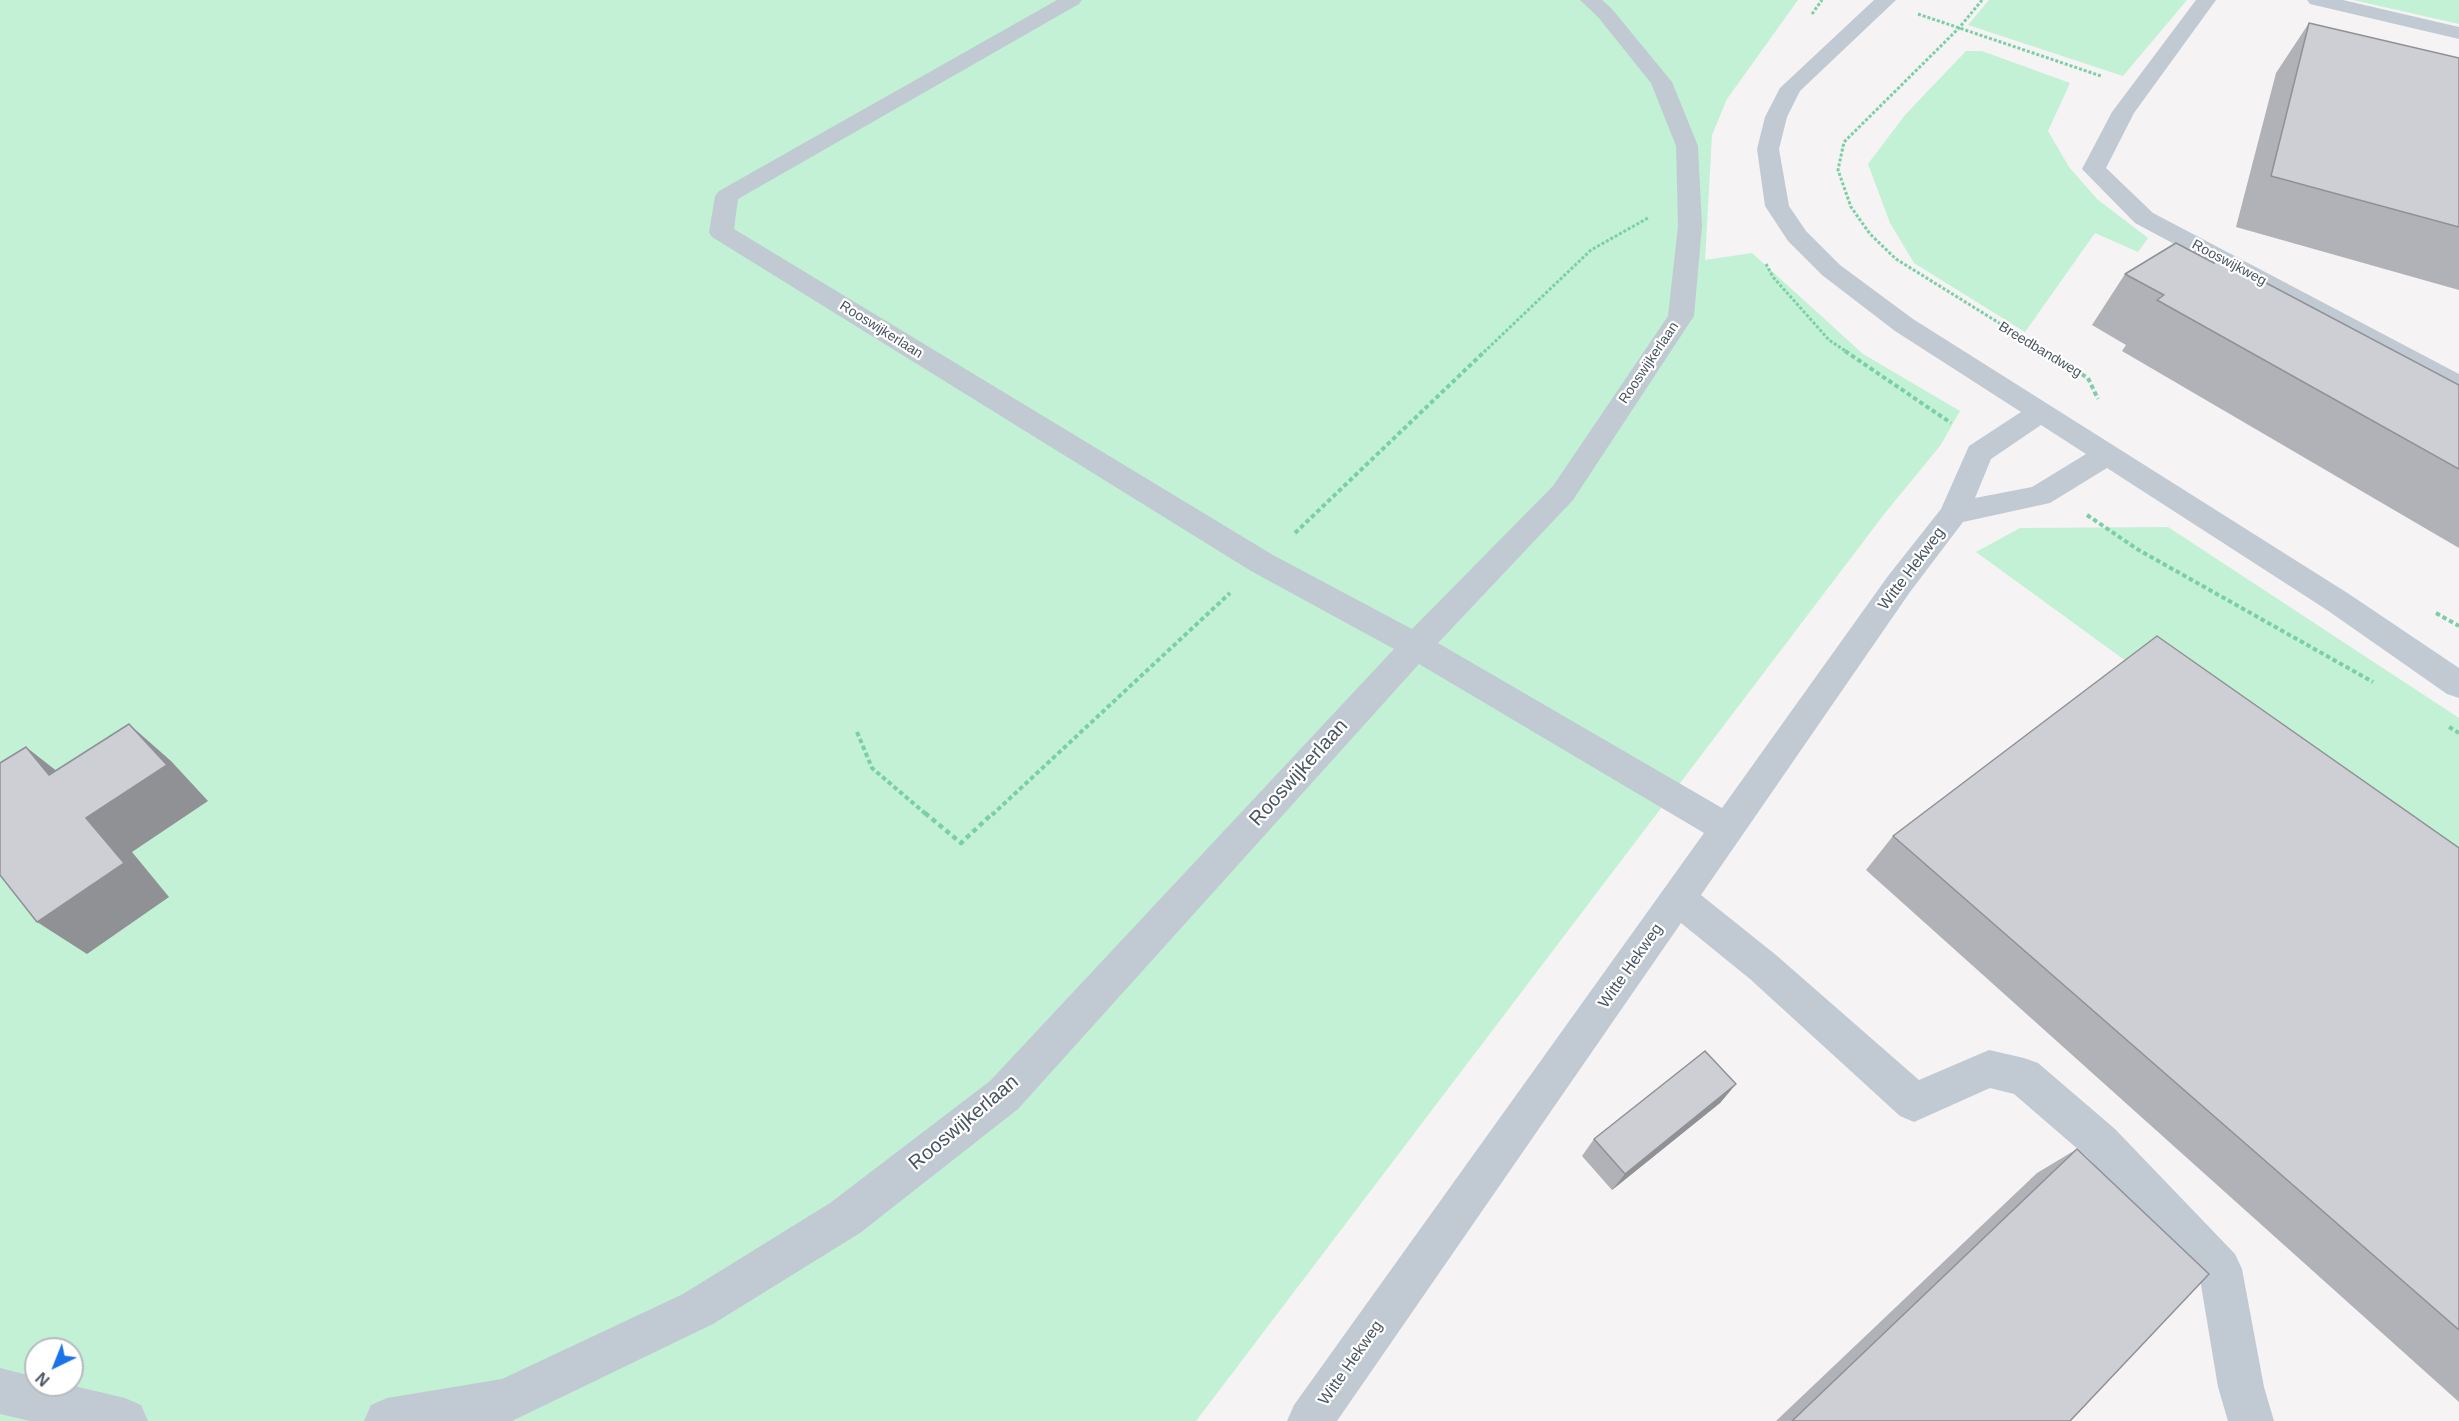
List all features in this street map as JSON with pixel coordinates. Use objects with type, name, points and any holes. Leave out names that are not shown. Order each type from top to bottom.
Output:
[{"type":"street","name":"Rooswijkerlaan","points":[[1072,0],[727,196],[721,232],[1262,564],[1416,646],[1728,829]]},
{"type":"street","name":"Rooswijkerlaan","points":[[387,1421],[505,1401],[698,1309],[845,1218],[1004,1095],[1416,646],[1563,493],[1681,315],[1690,226],[1687,146],[1661,82],[1605,13],[1590,0]]},
{"type":"street","points":[[1886,0],[1791,88],[1776,117],[1768,149],[1777,206],[1797,236],[1831,270],[1904,324],[2338,602],[2459,685]]},
{"type":"street","name":"Rooswijkweg","points":[[2206,0],[2122,112],[2094,169],[2144,218],[2459,385]]},
{"type":"street","points":[[2317,0],[2459,33]]},
{"type":"street","name":"Witte Hekweg","points":[[1310,1421],[1899,584],[1954,513],[1978,453],[2041,412]]},
{"type":"street","name":"Witte Hekweg","points":[[1954,513],[2040,496],[2108,454]]},
{"type":"street","points":[[2338,602],[2459,670]]},
{"type":"street","points":[[1678,898],[1763,967],[1914,1102],[1989,1069],[2024,1077],[2101,1143],[2220,1269],[2241,1387],[2251,1421]]},
{"type":"street","points":[[0,1391],[125,1421]]},
{"type":"path","points":[[1815,0],[1819,3]]},
{"type":"path","name":"Breedbandweg","points":[[1982,0],[1959,28],[1922,62],[1844,142],[1838,170],[1851,207],[1870,234],[1896,259],[1926,280],[2088,378],[2099,400]]},
{"type":"path","points":[[1959,28],[2140,89]]},
{"type":"path","points":[[2434,612],[2459,626]]},
{"type":"green space","points":[[0,0],[1798,0],[1727,99],[1712,135],[1705,260],[1752,253],[1863,354],[1960,411],[1940,446],[1885,513],[1196,1421],[0,1421]]},
{"type":"green space","points":[[1989,0],[2187,0],[2123,76],[1968,25]]},
{"type":"green space","points":[[2353,0],[2459,0],[2459,24]]},
{"type":"green space","points":[[1966,51],[1982,51],[2070,83],[2048,131],[2069,167],[2097,199],[2148,238],[2138,252],[2095,233],[2025,332],[1914,263],[1890,223],[1868,164],[1905,115]]},
{"type":"green space","points":[[2168,527],[2459,718],[2459,903],[1976,552],[2020,528]]},
{"type":"building","points":[[2309,23],[2459,58],[2459,227],[2271,176]]},
{"type":"building","points":[[2176,243],[2214,263],[2221,259],[2459,385],[2459,469],[2157,300],[2164,295],[2125,274]]},
{"type":"building","points":[[2157,636],[2459,848],[2459,1330],[1893,836]]},
{"type":"building","points":[[129,724],[167,765],[86,818],[124,863],[37,922],[0,875],[0,763],[26,747],[49,775]]},
{"type":"building","points":[[1705,1051],[1736,1084],[1625,1174],[1594,1139]]},
{"type":"building","points":[[2077,1149],[2209,1274],[2070,1421],[1792,1421]]}]
